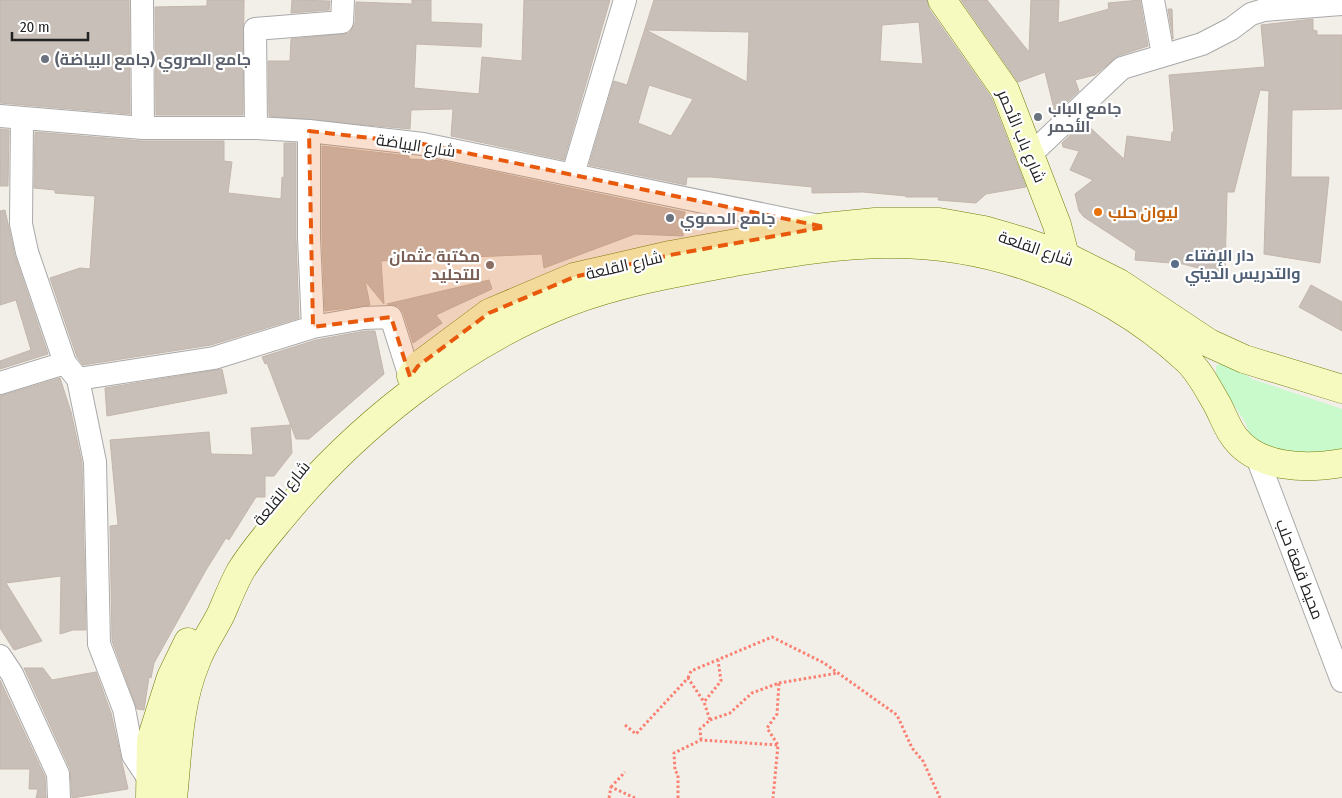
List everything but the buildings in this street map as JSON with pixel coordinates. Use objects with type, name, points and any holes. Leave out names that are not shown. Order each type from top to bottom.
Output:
[{"type":"street","points":[[142,0],[143,128]]},
{"type":"street","points":[[256,128],[255,29],[342,22],[343,0]]},
{"type":"street","points":[[572,174],[625,0]]},
{"type":"street","name":"شارع باب الأحمر","points":[[942,0],[1005,90],[1057,225],[1065,256]]},
{"type":"street","points":[[1154,0],[1163,55]]},
{"type":"street","points":[[1031,154],[1122,68],[1202,44],[1231,30],[1251,14],[1264,10],[1338,3]]},
{"type":"street","name":"شارع البياضة","points":[[0,116],[143,128],[256,128],[309,131],[423,144],[825,227]]},
{"type":"street","points":[[22,119],[21,224],[27,252],[72,371],[95,462],[99,644],[124,709],[133,755],[150,790]]},
{"type":"street","points":[[309,131],[309,238],[313,327]]},
{"type":"street","name":"شارع القلعة","points":[[150,790],[152,740],[171,677],[244,539],[265,508],[301,466],[341,428],[378,398],[410,377],[418,366],[488,314],[574,277],[670,255],[825,227],[875,222],[939,222],[993,233],[1065,256],[1119,283],[1208,343],[1244,359],[1342,389]]},
{"type":"street","points":[[173,798],[176,755],[184,704],[196,661],[238,575],[271,530],[304,491],[346,447],[399,403],[471,351],[518,325],[568,302],[619,286],[672,274],[794,252],[897,242],[940,245],[1027,266],[1078,286],[1114,304],[1190,363],[1208,388],[1233,436],[1245,449],[1257,457],[1292,465],[1342,463]]},
{"type":"street","points":[[0,383],[72,371],[214,358],[313,327],[364,318],[391,317],[410,377]]},
{"type":"street","points":[[1190,363],[1208,343]]},
{"type":"street","name":"محيط قلعة حلب","points":[[1257,457],[1342,680]]},
{"type":"street","points":[[0,656],[12,674],[58,774],[59,798]]},
{"type":"path","points":[[625,725],[636,734],[688,678],[691,671],[772,637],[824,663],[897,715],[912,748],[923,761],[940,798]]},
{"type":"path","points":[[704,702],[721,681],[718,660]]},
{"type":"path","points":[[701,740],[700,729],[710,720],[730,713],[752,693],[779,683],[838,673]]},
{"type":"path","points":[[688,678],[704,702],[710,720]]},
{"type":"path","points":[[773,798],[778,745],[767,728],[776,714],[779,683]]},
{"type":"path","points":[[678,798],[678,774],[675,771],[674,754],[701,740],[778,745]]},
{"type":"path","points":[[609,798],[611,787],[625,772]]},
{"type":"path","points":[[611,787],[635,798]]},
{"type":"highlighted area","points":[[309,131],[423,144],[825,227],[670,255],[574,277],[489,313],[418,366],[410,377],[391,317],[313,327]]},
{"type":"green space","points":[[1223,362],[1235,367],[1252,379],[1342,409],[1342,452],[1278,454],[1251,438],[1245,422],[1216,377],[1216,366]]},
{"type":"place","name":"جامع الصروي (جامع البياضة)","points":[[45,59]]},
{"type":"place","name":"جامع الباب الأحمر","points":[[1038,117]]},
{"type":"place","name":"ليوان حلب","points":[[1098,212]]},
{"type":"place","name":"جامع الحموي","points":[[670,218]]},
{"type":"place","name":"دار الإفتاء والتدريس الديني","points":[[1175,264]]},
{"type":"place","name":"مكتبة عثمان للتجليد","points":[[490,265]]}]
